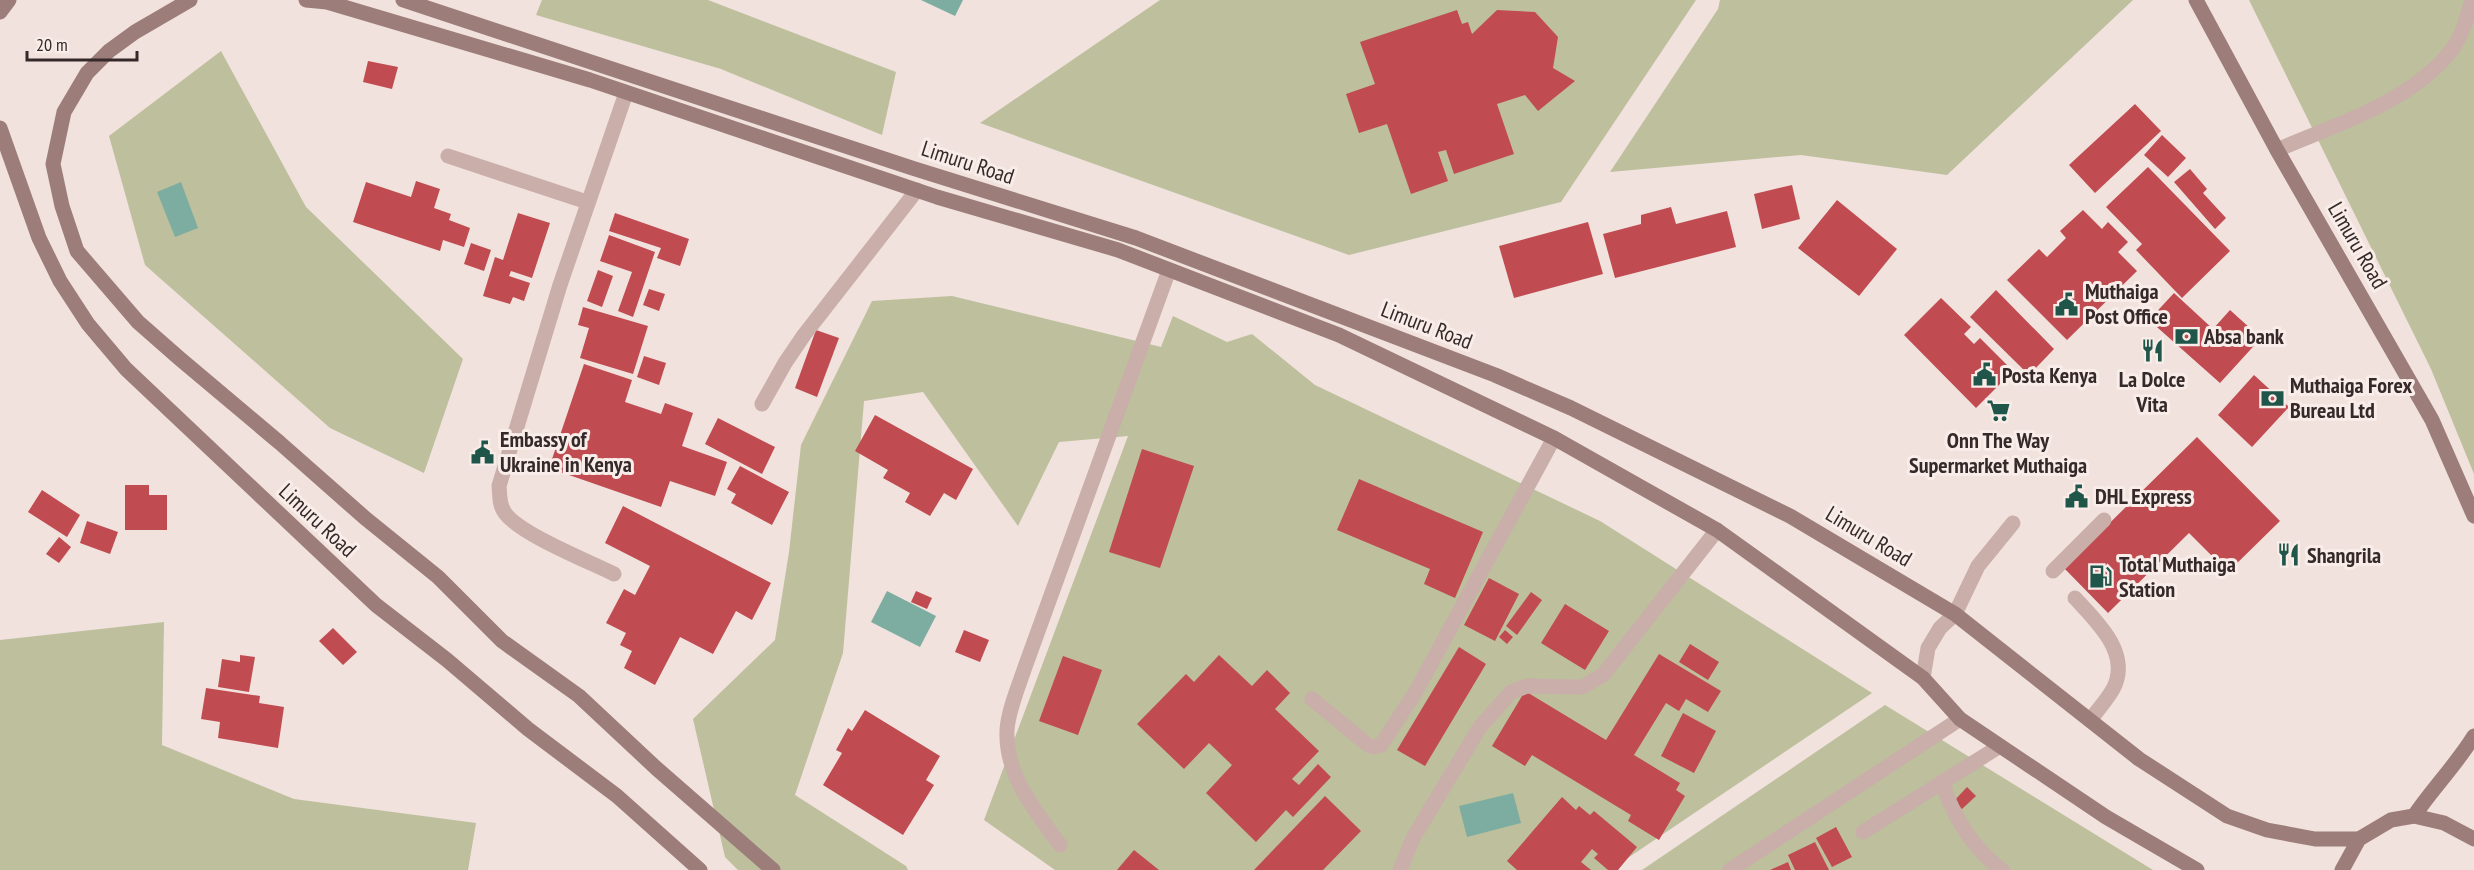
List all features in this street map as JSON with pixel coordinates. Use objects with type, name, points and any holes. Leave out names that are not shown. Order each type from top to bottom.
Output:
[{"type":"main road","points":[[0,12],[9,0]]},
{"type":"main road","points":[[167,0],[183,0]]},
{"type":"main road","points":[[190,0],[135,32],[109,51],[87,73],[64,112],[53,164],[62,206],[77,251],[138,322],[170,351],[438,578],[502,641],[579,696],[673,783],[773,870]]},
{"type":"main road","name":"Limuru Road","points":[[306,0],[327,2],[626,93],[917,190],[1118,250],[1339,335],[1554,438],[1717,530],[1923,678],[1960,719],[2106,817],[2197,870]]},
{"type":"main road","name":"Limuru Road","points":[[403,0],[1136,238],[1495,375],[1570,408],[1790,516],[1955,614],[2139,759],[2227,816],[2267,830],[2315,839],[2359,839]]},
{"type":"main road","name":"Limuru Road","points":[[2196,0],[2277,150],[2432,420],[2474,516]]},
{"type":"main road","name":"Limuru Road","points":[[0,128],[39,238],[60,282],[88,324],[126,369],[376,605],[447,660],[528,729],[617,796],[699,870]]},
{"type":"main road","points":[[2414,816],[2474,736]]},
{"type":"main road","points":[[2342,870],[2359,839],[2391,820],[2414,816],[2444,823],[2474,839]]},
{"type":"lane","points":[[2277,150],[2370,110],[2419,83],[2452,50],[2466,22],[2472,0]]},
{"type":"lane","points":[[614,574],[526,530],[505,514],[500,502],[499,486],[587,202],[626,93]]},
{"type":"lane","points":[[448,156],[587,202]]},
{"type":"lane","points":[[762,404],[784,363],[804,335],[917,190]]},
{"type":"lane","points":[[1060,845],[1022,792],[1011,763],[1007,728],[1024,667],[1169,270]]},
{"type":"lane","points":[[1312,699],[1368,745],[1374,747],[1381,745],[1393,730],[1436,656],[1554,438]]},
{"type":"lane","points":[[2053,572],[2104,520]]},
{"type":"lane","points":[[1923,678],[1928,648],[1940,628],[1955,614],[1978,566],[2013,523]]},
{"type":"lane","points":[[1400,870],[1413,838],[1480,727],[1511,692],[1527,687],[1582,687],[1603,675],[1717,530]]},
{"type":"lane","points":[[2075,598],[2105,631],[2119,659],[2119,673],[2114,687],[2091,719]]},
{"type":"lane","points":[[1730,870],[1960,719]]},
{"type":"lane","points":[[1863,832],[2000,746]]},
{"type":"lane","points":[[1942,783],[1950,806],[1967,833],[1986,859],[2002,870]]},
{"type":"green space","points":[[542,0],[708,0],[896,72],[882,135],[721,69],[536,15]]},
{"type":"green space","points":[[1160,0],[1696,0],[1561,202],[1349,255],[980,123]]},
{"type":"green space","points":[[1720,0],[2133,0],[1947,175],[1801,155],[1610,172],[1718,9]]},
{"type":"green space","points":[[2249,0],[2474,0],[2474,474],[2431,369]]},
{"type":"green space","points":[[221,51],[306,207],[463,359],[424,473],[330,428],[145,265],[109,136]]},
{"type":"green space","points":[[952,296],[1161,347],[1173,316],[1227,342],[1252,334],[1315,385],[1600,521],[1872,693],[1610,870],[1055,870],[984,820],[1128,436],[1059,442],[1018,526],[923,392],[864,401],[843,653],[795,795],[906,866],[908,870],[738,870],[725,857],[693,719],[775,640],[789,552],[801,445],[872,301]]},
{"type":"green space","points":[[164,622],[162,745],[294,799],[476,823],[468,870],[0,870],[0,640]]},
{"type":"green space","points":[[1885,705],[2153,870],[1642,870]]},
{"type":"water","points":[[921,0],[963,0],[955,16]]},
{"type":"water","points":[[181,182],[198,228],[175,237],[157,192]]},
{"type":"water","points":[[887,591],[936,616],[920,647],[871,622]]},
{"type":"water","points":[[1513,793],[1521,823],[1467,837],[1459,806]]},
{"type":"building","points":[[1457,10],[1462,24],[1468,22],[1472,34],[1497,10],[1535,12],[1558,37],[1553,68],[1575,81],[1538,111],[1525,95],[1497,104],[1514,154],[1454,174],[1446,150],[1438,152],[1448,181],[1411,194],[1387,124],[1359,133],[1346,94],[1375,84],[1360,42]]},
{"type":"building","points":[[368,61],[398,67],[392,89],[363,82]]},
{"type":"building","points":[[2135,104],[2161,131],[2095,193],[2069,165]]},
{"type":"building","points":[[2162,135],[2186,158],[2168,177],[2144,155]]},
{"type":"building","points":[[2148,167],[2230,251],[2182,298],[2136,250],[2142,244],[2106,207]]},
{"type":"building","points":[[2190,169],[2207,189],[2203,193],[2226,218],[2215,229],[2174,182]]},
{"type":"building","points":[[416,181],[440,189],[434,208],[451,214],[449,220],[470,228],[464,247],[443,240],[440,251],[353,222],[366,182],[411,197]]},
{"type":"building","points":[[1792,185],[1800,219],[1762,229],[1754,194]]},
{"type":"building","points":[[1837,200],[1897,249],[1859,296],[1798,248]]},
{"type":"building","points":[[1671,207],[1676,224],[1727,211],[1736,247],[1615,278],[1603,234],[1641,224],[1641,215]]},
{"type":"building","points":[[2083,210],[2102,229],[2108,222],[2128,242],[2118,252],[2137,271],[2067,340],[2007,280],[2039,249],[2047,257],[2066,238],[2060,231]]},
{"type":"building","points":[[518,213],[550,223],[532,278],[511,271],[509,276],[530,283],[524,301],[513,297],[510,304],[483,296],[495,257],[503,260]]},
{"type":"building","points":[[615,213],[689,239],[680,266],[657,258],[661,248],[609,231]]},
{"type":"building","points":[[1588,222],[1603,274],[1514,298],[1499,246]]},
{"type":"building","points":[[609,235],[655,252],[633,317],[618,311],[632,272],[600,261]]},
{"type":"building","points":[[471,243],[491,250],[484,271],[464,264]]},
{"type":"building","points":[[598,270],[613,276],[602,307],[587,301]]},
{"type":"building","points":[[649,289],[665,294],[659,311],[643,305]]},
{"type":"building","points":[[1996,290],[2054,349],[2029,375],[1970,317]]},
{"type":"building","points":[[2174,293],[2213,329],[2230,310],[2261,338],[2220,383],[2149,320]]},
{"type":"building","points":[[1941,298],[1971,327],[1964,334],[1974,344],[1980,338],[2013,371],[1976,408],[1904,335]]},
{"type":"building","points":[[583,307],[648,326],[633,374],[580,358],[589,328],[578,325]]},
{"type":"building","points":[[816,330],[839,338],[817,397],[795,388]]},
{"type":"building","points":[[644,356],[666,363],[659,385],[637,377]]},
{"type":"building","points":[[584,364],[632,380],[625,402],[661,414],[665,403],[693,413],[682,446],[727,462],[715,496],[670,481],[661,507],[549,468]]},
{"type":"building","points":[[2254,375],[2289,407],[2252,447],[2218,415]]},
{"type":"building","points":[[875,415],[973,469],[956,500],[944,493],[930,516],[905,502],[910,493],[883,478],[888,470],[855,451]]},
{"type":"building","points":[[718,418],[775,447],[762,474],[705,444]]},
{"type":"building","points":[[2197,437],[2280,521],[2228,572],[2189,533],[2108,613],[2064,568]]},
{"type":"building","points":[[1142,449],[1194,466],[1160,568],[1109,552]]},
{"type":"building","points":[[740,466],[789,492],[772,525],[731,503],[736,494],[727,489]]},
{"type":"building","points":[[1359,479],[1483,532],[1455,598],[1424,584],[1430,569],[1337,530]]},
{"type":"building","points":[[125,485],[149,485],[149,495],[167,495],[167,530],[125,530]]},
{"type":"building","points":[[42,490],[80,515],[67,537],[28,512]]},
{"type":"building","points":[[623,506],[771,583],[752,620],[736,611],[713,654],[680,637],[655,685],[624,668],[632,651],[620,645],[626,633],[606,623],[624,589],[635,595],[650,566],[605,543]]},
{"type":"building","points":[[87,521],[118,532],[110,554],[80,543]]},
{"type":"building","points":[[59,537],[71,547],[59,563],[46,554]]},
{"type":"building","points":[[1489,578],[1519,594],[1495,641],[1464,625]]},
{"type":"building","points":[[916,591],[932,598],[927,609],[911,602]]},
{"type":"building","points":[[1531,592],[1542,600],[1517,635],[1506,626]]},
{"type":"building","points":[[1565,604],[1609,631],[1585,670],[1541,643]]},
{"type":"building","points":[[333,628],[357,652],[343,665],[319,641]]},
{"type":"building","points":[[964,630],[989,640],[980,662],[955,652]]},
{"type":"building","points":[[1505,630],[1513,637],[1507,644],[1499,637]]},
{"type":"building","points":[[1690,644],[1719,662],[1708,680],[1679,662]]},
{"type":"building","points":[[1459,647],[1486,664],[1425,766],[1397,750]]},
{"type":"building","points":[[1659,654],[1721,691],[1708,712],[1686,699],[1679,711],[1666,703],[1634,755],[1680,783],[1676,790],[1685,796],[1659,840],[1628,821],[1631,815],[1532,755],[1525,766],[1492,746],[1525,691],[1606,740]]},
{"type":"building","points":[[240,655],[255,657],[249,692],[218,687],[222,659],[240,662]]},
{"type":"building","points":[[1219,655],[1252,686],[1267,670],[1290,693],[1275,709],[1319,751],[1292,779],[1299,785],[1318,764],[1331,777],[1293,817],[1286,810],[1256,842],[1206,793],[1232,765],[1209,743],[1184,769],[1137,724],[1186,674],[1194,682]]},
{"type":"building","points":[[1063,656],[1102,670],[1078,735],[1039,721]]},
{"type":"building","points":[[206,688],[260,696],[259,703],[284,707],[278,748],[218,738],[220,722],[201,719]]},
{"type":"building","points":[[865,710],[940,756],[926,780],[934,785],[903,835],[823,785],[842,753],[836,750],[848,728],[852,731]]},
{"type":"building","points":[[1683,713],[1716,731],[1694,773],[1661,756]]},
{"type":"building","points":[[1967,787],[1976,796],[1962,809],[1954,801]]},
{"type":"building","points":[[1325,796],[1361,831],[1323,870],[1254,870]]},
{"type":"building","points":[[1562,797],[1576,810],[1579,806],[1590,815],[1594,811],[1637,847],[1618,870],[1608,870],[1594,858],[1598,854],[1592,849],[1581,862],[1591,870],[1517,870],[1507,861]]},
{"type":"building","points":[[1836,827],[1852,857],[1832,867],[1816,838]]},
{"type":"building","points":[[1815,842],[1829,870],[1795,870],[1788,855]]},
{"type":"building","points":[[1134,850],[1159,870],[1117,870]]},
{"type":"building","points":[[1788,862],[1791,870],[1770,870]]},
{"type":"place","name":"Muthaiga Post Office","points":[[2067,304]]},
{"type":"place","name":"Absa bank","points":[[2186,336]]},
{"type":"place","name":"La Dolce Vita","points":[[2152,350]]},
{"type":"place","name":"Posta Kenya","points":[[1984,375]]},
{"type":"place","name":"Muthaiga Forex Bureau Ltd","points":[[2272,398]]},
{"type":"place","name":"Onn The Way Supermarket Muthaiga","points":[[1998,411]]},
{"type":"place","name":"Embassy of Ukraine in Kenya","points":[[482,452]]},
{"type":"place","name":"DHL Express","points":[[2077,496]]},
{"type":"place","name":"Shangrila","points":[[2289,555]]},
{"type":"place","name":"Total Muthaiga Station","points":[[2101,577]]}]
